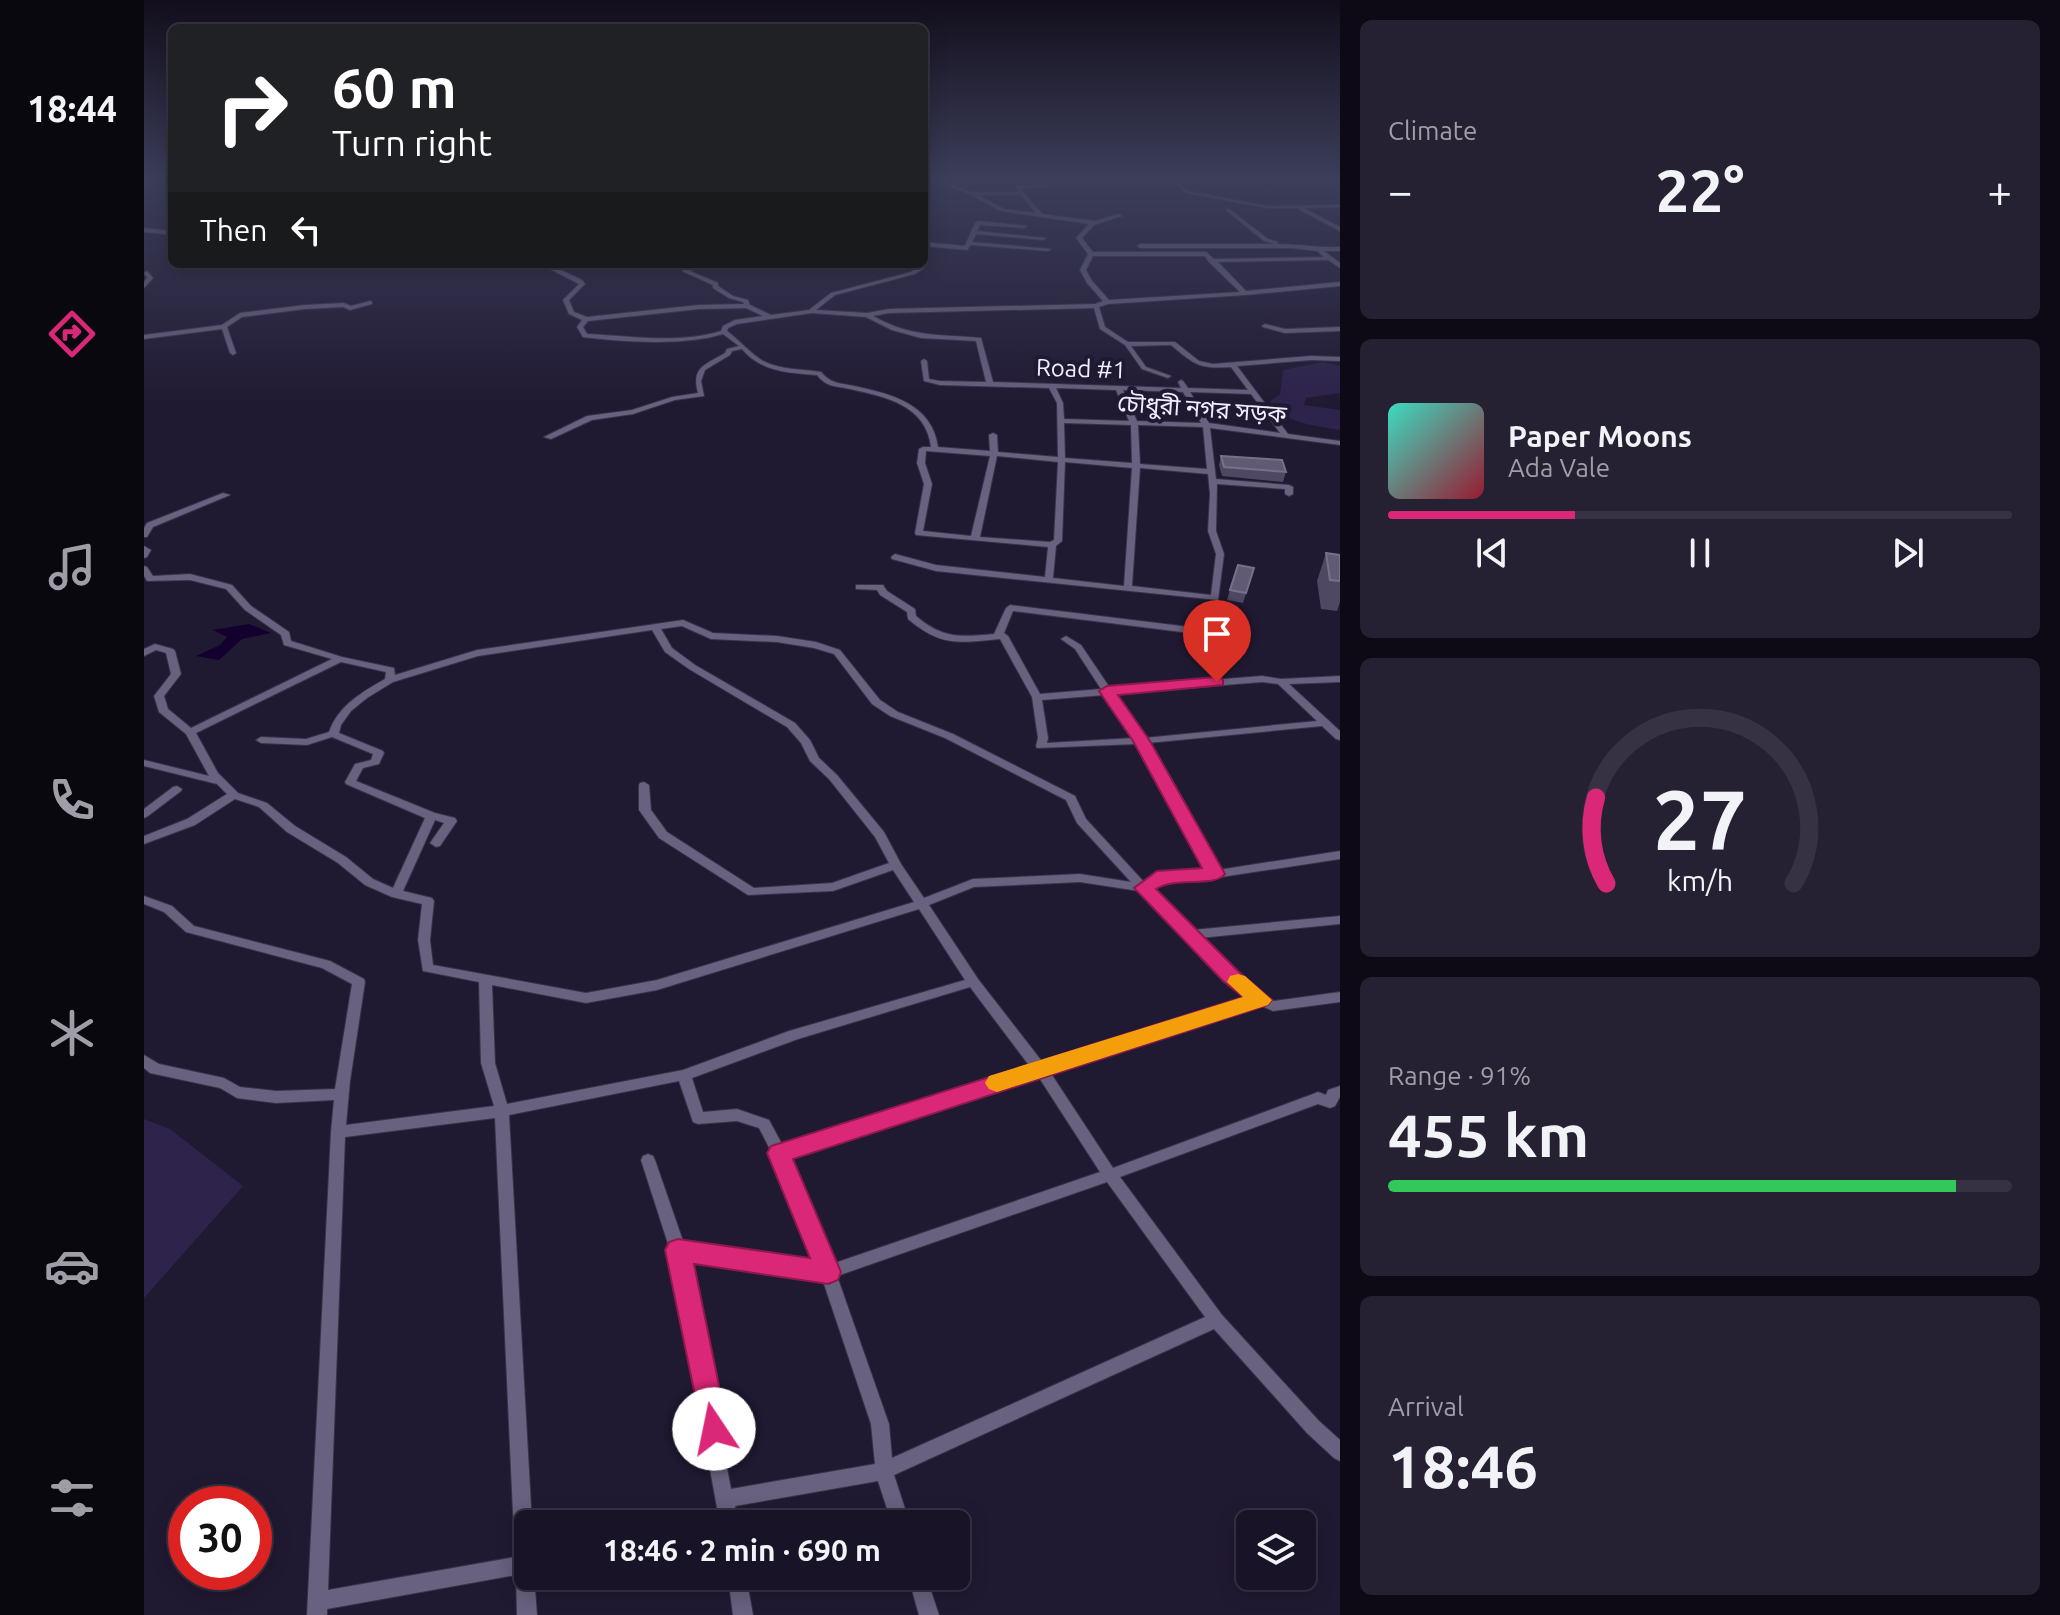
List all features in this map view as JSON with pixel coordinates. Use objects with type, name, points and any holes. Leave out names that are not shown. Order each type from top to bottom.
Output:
[{"type":"street","points":[[1091,254],[1083,270],[1107,302]]},
{"type":"street","points":[[1206,254],[1245,293]]},
{"type":"street","points":[[1325,254],[1340,266]]},
{"type":"street","points":[[1211,261],[1330,258]]},
{"type":"street","points":[[552,268],[580,281],[582,284],[566,300],[571,313],[586,319],[699,307],[747,306],[770,317]]},
{"type":"street","points":[[692,268],[685,271],[716,284],[715,287],[731,297],[746,301],[747,306]]},
{"type":"street","points":[[812,311],[833,294],[913,273],[921,268]]},
{"type":"street","points":[[144,286],[150,278],[147,273]]},
{"type":"street","points":[[586,319],[580,327],[585,336],[716,336],[735,322],[812,311],[867,315],[889,311],[1096,306],[1107,302],[1340,284]]},
{"type":"street","points":[[144,337],[224,327],[240,315],[305,307],[344,305],[350,308],[370,303]]},
{"type":"street","points":[[1096,306],[1102,328],[1127,344],[1144,368],[1168,376]]},
{"type":"street","points":[[867,315],[882,326],[924,339],[979,339],[990,384]]},
{"type":"street","points":[[1265,326],[1285,331],[1340,329]]},
{"type":"street","points":[[224,327],[233,353]]},
{"type":"street","points":[[724,332],[749,353],[781,369],[819,373],[826,382],[895,400],[920,411],[936,433],[935,449]]},
{"type":"street","points":[[1127,344],[1173,343],[1197,363],[1233,365],[1311,358],[1340,359]]},
{"type":"street","points":[[548,437],[590,418],[633,412],[674,398],[702,395],[698,381],[702,369],[728,354],[729,350],[744,347]]},
{"type":"street","name":"Road #1","points":[[924,361],[926,380],[940,383],[1254,392]]},
{"type":"street","points":[[1233,365],[1285,435]]},
{"type":"street","points":[[895,557],[936,568],[1215,598],[1220,554],[1212,531],[1206,425],[1181,382]]},
{"type":"street","points":[[1051,386],[1060,403],[1061,459],[1058,541],[1052,545],[919,533],[928,484],[921,463],[923,449],[994,453],[1061,459],[1136,467],[1289,487],[1289,494]]},
{"type":"street","points":[[1119,389],[1134,423],[1136,467],[1128,588]]},
{"type":"street","name":"চৌধুরী নগর সড়ক","points":[[1060,421],[1206,425],[1340,443]]},
{"type":"street","points":[[975,539],[994,453],[993,435]]},
{"type":"street","points":[[144,535],[150,525],[226,495]]},
{"type":"street","points":[[1049,579],[1052,545]]},
{"type":"street","points":[[144,569],[150,579],[190,577],[229,587],[248,608],[286,634],[287,643],[391,670],[390,680]]},
{"type":"street","points":[[859,587],[880,587],[883,593],[912,611],[911,617],[920,625],[944,640],[970,641],[1003,636],[1037,697],[1043,738],[1041,746],[1141,741],[1323,723]]},
{"type":"street","points":[[998,636],[1010,608],[1206,632]]},
{"type":"street","points":[[333,734],[337,721],[368,692],[390,680],[477,653],[683,623],[711,636],[777,639],[816,645],[837,652],[876,702],[894,714],[949,736],[1071,798],[1081,820],[1143,888],[1230,976],[1261,1000],[1273,1006],[1340,997]]},
{"type":"street","points":[[655,627],[668,650],[791,725],[806,742],[814,759],[833,777],[880,835],[896,865],[973,982],[1040,1069],[1110,1175],[1216,1320],[1313,1427],[1340,1452]]},
{"type":"street","points":[[1066,639],[1078,647],[1141,741],[1215,874]]},
{"type":"street","points":[[144,653],[155,647],[170,651],[176,674],[159,696],[163,710],[190,732],[234,795],[263,805],[291,829],[342,860],[369,882],[396,894],[428,901],[424,940],[427,968],[586,998],[657,985],[921,904],[973,883],[1080,878],[1143,888],[1163,875],[1215,874],[1340,855]]},
{"type":"street","points":[[190,732],[340,659]]},
{"type":"street","points":[[1037,697],[1262,679],[1281,682],[1340,679]]},
{"type":"street","points":[[1281,682],[1340,737]]},
{"type":"street","points":[[261,740],[307,742],[333,734],[379,753],[375,762],[359,766],[350,782],[431,816],[451,821],[436,843]]},
{"type":"street","points":[[144,763],[222,782]]},
{"type":"street","points":[[644,785],[645,810],[663,835],[752,892],[833,887],[896,865]]},
{"type":"street","points":[[144,814],[177,789]]},
{"type":"street","points":[[144,840],[191,822],[234,795]]},
{"type":"street","points":[[396,894],[408,860],[418,848],[431,816]]},
{"type":"street","points":[[144,900],[168,909],[190,929],[326,964],[359,982],[338,1132],[317,1608],[514,1567]]},
{"type":"street","points":[[1190,935],[1340,920]]},
{"type":"street","points":[[485,979],[488,1063],[502,1111],[523,1510]]},
{"type":"street","points":[[338,1132],[502,1111],[684,1075],[794,1035],[973,982]]},
{"type":"street","points":[[779,1153],[1261,1000]]},
{"type":"street","points":[[144,1060],[155,1069],[224,1083],[237,1092],[276,1097],[341,1094]]},
{"type":"street","points":[[684,1075],[698,1118],[737,1115],[764,1124],[779,1153],[828,1272],[880,1424],[884,1471],[897,1510]]},
{"type":"street","points":[[678,1250],[828,1272],[1110,1175],[1318,1098],[1330,1102],[1333,1094],[1340,1091]]},
{"type":"street","points":[[648,1160],[678,1250],[727,1510]]},
{"type":"street","points":[[725,1499],[884,1471],[1216,1320]]},
{"type":"street","points":[[526,1590],[527,1615]]},
{"type":"street","points":[[739,1590],[743,1615]]},
{"type":"street","points":[[921,1590],[929,1615]]},
{"type":"shaded area","points":[[1323,362],[1340,366],[1340,393],[1306,398],[1304,405],[1340,410],[1340,430],[1292,419],[1269,402],[1280,394],[1283,370]]},
{"type":"shaded area","points":[[249,624],[271,633],[242,639],[219,660],[196,656],[220,645],[227,637],[213,630]]},
{"type":"shaded area","points":[[144,1119],[170,1129],[243,1186],[144,1298]]},
{"type":"building","points":[[1221,456],[1282,460],[1286,472],[1224,467]]},
{"type":"building","points":[[1326,553],[1340,555],[1340,581],[1330,580]]},
{"type":"building","points":[[1238,565],[1254,568],[1246,593],[1230,590]]},
{"type":"slow traffic","points":[[997,1083],[1261,1000],[1238,982]]},
{"type":"route","points":[[714,1429],[678,1250],[828,1272],[779,1153],[1261,1000],[1230,976],[1143,888],[1163,875],[1215,874],[1141,741],[1107,691],[1217,682]]}]
